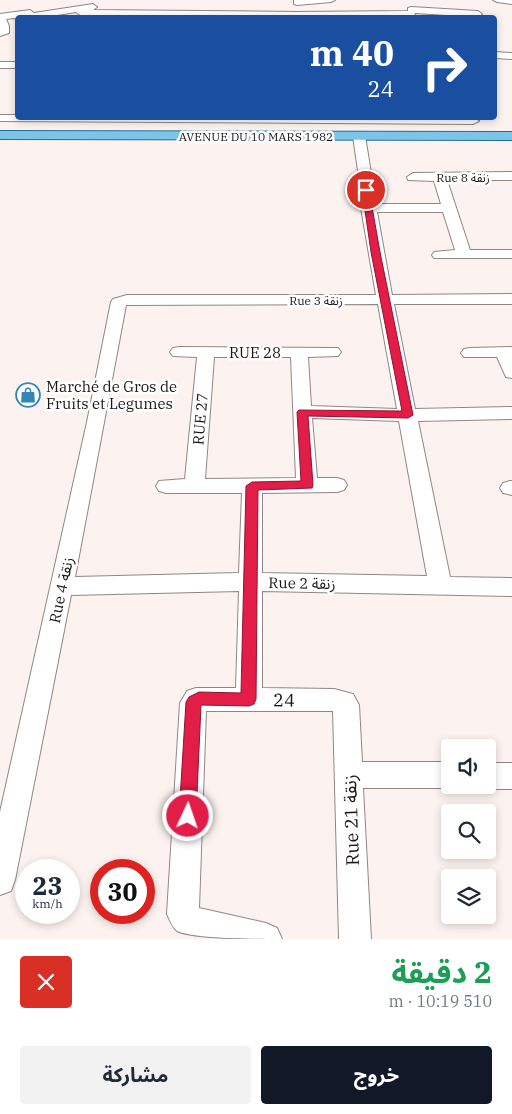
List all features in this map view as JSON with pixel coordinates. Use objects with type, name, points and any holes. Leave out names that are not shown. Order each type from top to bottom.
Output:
[{"type":"main road","name":"AVENUE DU 10 MARS 1982","points":[[13,122],[473,122],[512,129]]},
{"type":"main road","name":"AVENUE DU 10 MARS 1982","points":[[0,135],[512,136]]},
{"type":"street","points":[[296,15],[296,1],[332,0]]},
{"type":"street","points":[[408,0],[411,14]]},
{"type":"street","points":[[497,0],[512,1]]},
{"type":"street","points":[[0,17],[46,6],[99,1]]},
{"type":"street","points":[[79,13],[127,3]]},
{"type":"street","points":[[55,15],[79,13],[134,15],[148,4]]},
{"type":"street","points":[[354,15],[478,13]]},
{"type":"street","points":[[0,17],[15,18]]},
{"type":"street","points":[[0,17],[5,31],[0,33]]},
{"type":"street","points":[[497,55],[512,56]]},
{"type":"street","points":[[0,65],[15,65]]},
{"type":"street","points":[[0,118],[13,122],[210,120]]},
{"type":"street","points":[[329,120],[388,123]]},
{"type":"street","points":[[359,136],[368,208],[440,585]]},
{"type":"street","name":"Rue 8 زنقة","points":[[414,177],[512,176]]},
{"type":"street","points":[[439,177],[464,254]]},
{"type":"street","points":[[368,208],[450,208]]},
{"type":"street","points":[[439,255],[464,254],[511,258]]},
{"type":"street","name":"Rue 3 زنقة","points":[[120,301],[512,299]]},
{"type":"street","name":"Rue 4 زنقة","points":[[0,880],[120,301]]},
{"type":"street","name":"RUE 28","points":[[179,352],[332,352]]},
{"type":"street","name":"RUE 27","points":[[194,486],[206,352]]},
{"type":"street","points":[[299,352],[308,485]]},
{"type":"street","points":[[470,353],[508,352],[512,373]]},
{"type":"street","points":[[302,412],[408,415],[512,413]]},
{"type":"street","points":[[166,486],[337,485]]},
{"type":"street","points":[[249,699],[252,486]]},
{"type":"street","name":"Rue 2 زنقة","points":[[62,586],[250,582],[512,587]]},
{"type":"street","name":"24","points":[[266,939],[192,922],[185,917],[183,909],[195,700],[334,700],[344,702]]},
{"type":"street","name":"Rue 21 زنقة","points":[[344,702],[347,709],[355,939]]},
{"type":"street","points":[[350,775],[441,775]]},
{"type":"place","name":"Marché de Gros de Fruits et Legumes","points":[[28,395]]},
{"type":"route","points":[[188,816],[193,703],[196,699],[249,699],[252,486],[308,485],[302,412],[408,415],[376,252],[366,190]]}]
